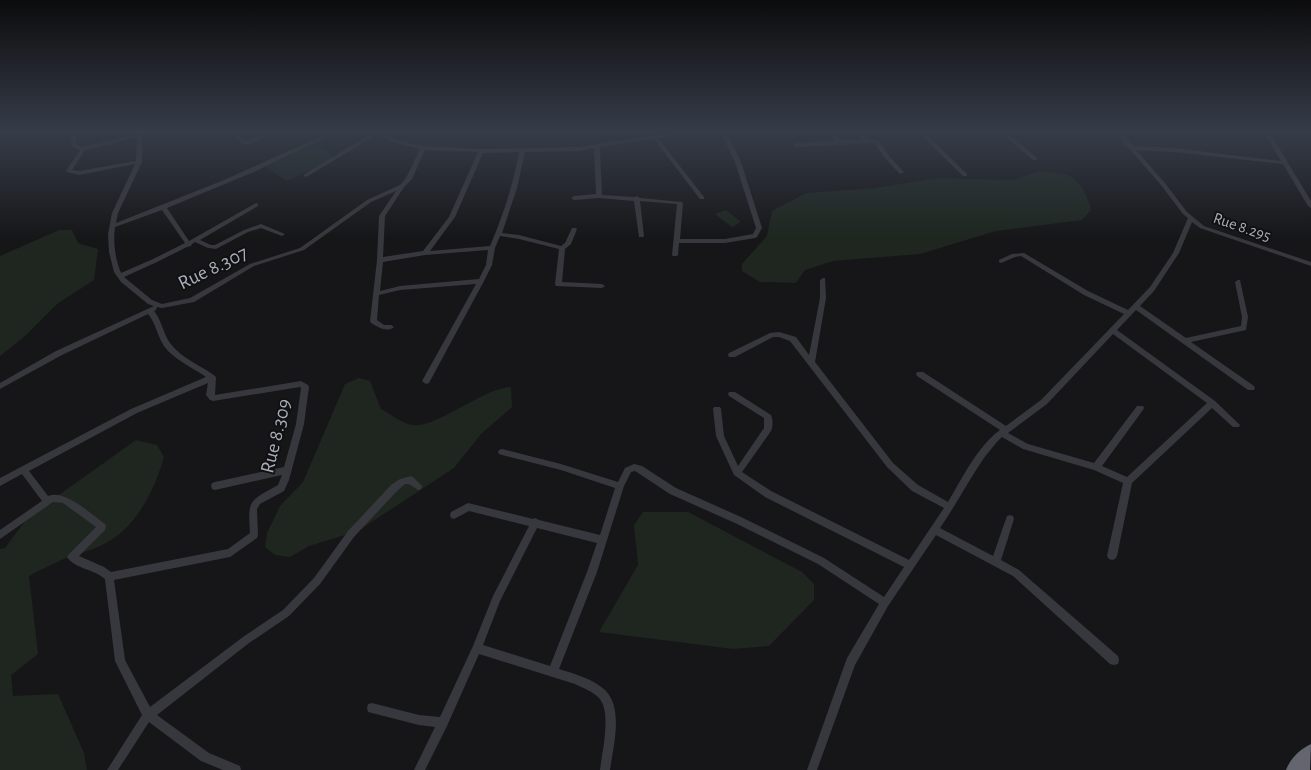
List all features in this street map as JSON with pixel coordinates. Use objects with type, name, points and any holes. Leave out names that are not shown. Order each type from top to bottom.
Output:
[{"type":"highway","points":[[1296,770],[1311,754]]},
{"type":"street","points":[[72,167],[69,171],[79,173],[112,167]]},
{"type":"street","name":"Rue 8.307","points":[[137,167],[115,214],[112,226],[112,252],[120,276],[154,308],[192,300],[252,265],[302,248],[362,205],[402,186]]},
{"type":"street","points":[[112,226],[164,208],[261,167]]},
{"type":"street","points":[[306,175],[321,167]]},
{"type":"street","points":[[391,327],[383,327],[373,321],[382,233],[380,222],[383,213],[409,179],[414,167]]},
{"type":"street","points":[[425,254],[452,217],[474,167]]},
{"type":"street","points":[[426,382],[489,265],[492,248],[517,182],[519,167]]},
{"type":"street","points":[[598,167],[599,196]]},
{"type":"street","points":[[678,167],[702,198]]},
{"type":"street","points":[[678,241],[725,241],[755,236],[758,233],[759,228],[740,167]]},
{"type":"street","points":[[896,167],[901,172]]},
{"type":"street","points":[[957,167],[965,175]]},
{"type":"street","name":"Rue 8.295","points":[[1148,167],[1190,219],[1216,233],[1311,264]]},
{"type":"street","points":[[1287,167],[1311,206]]},
{"type":"street","points":[[574,198],[599,196],[680,202],[678,241],[675,255]]},
{"type":"street","points":[[637,198],[642,236]]},
{"type":"street","points":[[120,276],[189,245],[256,205]]},
{"type":"street","points":[[164,208],[189,245]]},
{"type":"street","points":[[812,770],[851,662],[885,602],[950,507],[971,470],[994,439],[1044,402],[1152,289],[1176,253],[1190,219]]},
{"type":"street","points":[[196,240],[210,247],[216,247],[246,231],[261,226],[282,234]]},
{"type":"street","points":[[498,234],[519,236],[562,248],[568,244],[574,229]]},
{"type":"street","points":[[380,260],[492,248]]},
{"type":"street","points":[[562,248],[558,284],[602,286]]},
{"type":"street","points":[[1002,261],[1014,255],[1022,254],[1086,293],[1129,314]]},
{"type":"street","points":[[812,360],[823,298],[823,280]]},
{"type":"street","points":[[376,294],[408,287],[481,281]]},
{"type":"street","points":[[1185,341],[1244,328],[1245,317],[1238,282]]},
{"type":"street","points":[[1136,307],[1251,388]]},
{"type":"street","points":[[0,386],[59,354],[154,308],[161,337],[171,349],[212,378]]},
{"type":"street","points":[[1113,330],[1212,403],[1236,426]]},
{"type":"street","points":[[732,355],[779,334],[793,338],[812,360],[890,465],[915,488],[950,507]]},
{"type":"street","points":[[920,374],[1026,447],[1096,467],[1128,481]]},
{"type":"street","points":[[0,482],[134,411],[212,378]]},
{"type":"street","name":"Rue 8.309","points":[[109,577],[230,553],[254,535],[254,505],[281,488],[288,470],[300,424],[305,387],[301,384],[217,399],[210,396],[212,378]]},
{"type":"street","points":[[732,394],[768,417],[770,422],[768,429],[737,473]]},
{"type":"street","points":[[1112,556],[1128,481],[1212,403]]},
{"type":"street","points":[[1096,467],[1140,408]]},
{"type":"street","points":[[717,410],[720,436],[737,473],[768,494],[910,565]]},
{"type":"street","points":[[502,452],[561,467],[620,486]]},
{"type":"street","points":[[553,672],[603,540],[620,486],[628,470],[634,467],[639,468],[673,491],[738,520],[821,562],[885,602]]},
{"type":"street","points":[[24,470],[46,500]]},
{"type":"street","points":[[215,486],[288,470]]},
{"type":"street","points":[[112,770],[148,716],[246,640],[286,613],[317,581],[351,534],[399,484],[403,481],[411,480],[418,486]]},
{"type":"street","points":[[0,535],[46,500],[58,498],[65,500],[102,527],[72,557],[102,570],[109,577],[120,661],[148,716],[204,757],[236,770]]},
{"type":"street","points":[[454,515],[468,507],[603,540]]},
{"type":"street","points":[[996,561],[1010,519]]},
{"type":"street","points":[[419,770],[477,648],[496,599],[535,522]]},
{"type":"street","points":[[935,530],[1016,573],[1114,660]]},
{"type":"street","points":[[477,648],[592,685],[602,692],[609,700],[611,720],[605,770]]},
{"type":"street","points":[[372,708],[419,720],[443,722]]},
{"type":"shaded area","points":[[266,167],[317,167],[287,181]]},
{"type":"shaded area","points":[[1037,172],[1064,174],[1075,179],[1084,191],[1091,210],[1082,220],[996,231],[920,254],[833,261],[805,270],[796,283],[760,282],[742,271],[742,264],[767,236],[772,211],[806,193],[875,188],[938,178],[1013,180]]},
{"type":"shaded area","points":[[726,210],[741,222],[732,227],[715,214]]},
{"type":"shaded area","points":[[59,230],[72,230],[78,243],[98,249],[94,280],[57,304],[26,335],[0,356],[0,256]]},
{"type":"shaded area","points":[[359,378],[370,381],[381,409],[412,425],[422,425],[433,421],[486,394],[511,387],[512,407],[481,434],[454,468],[358,531],[309,546],[290,557],[275,555],[265,547],[267,533],[280,506],[303,482],[345,384]]},
{"type":"shaded area","points":[[136,440],[157,445],[164,457],[149,496],[133,520],[113,539],[29,576],[38,654],[11,675],[13,696],[58,694],[84,753],[87,770],[0,770],[0,549],[5,548],[28,517]]},
{"type":"shaded area","points":[[643,512],[688,512],[802,572],[814,584],[814,600],[769,646],[733,649],[599,632],[638,565],[634,525]]}]
